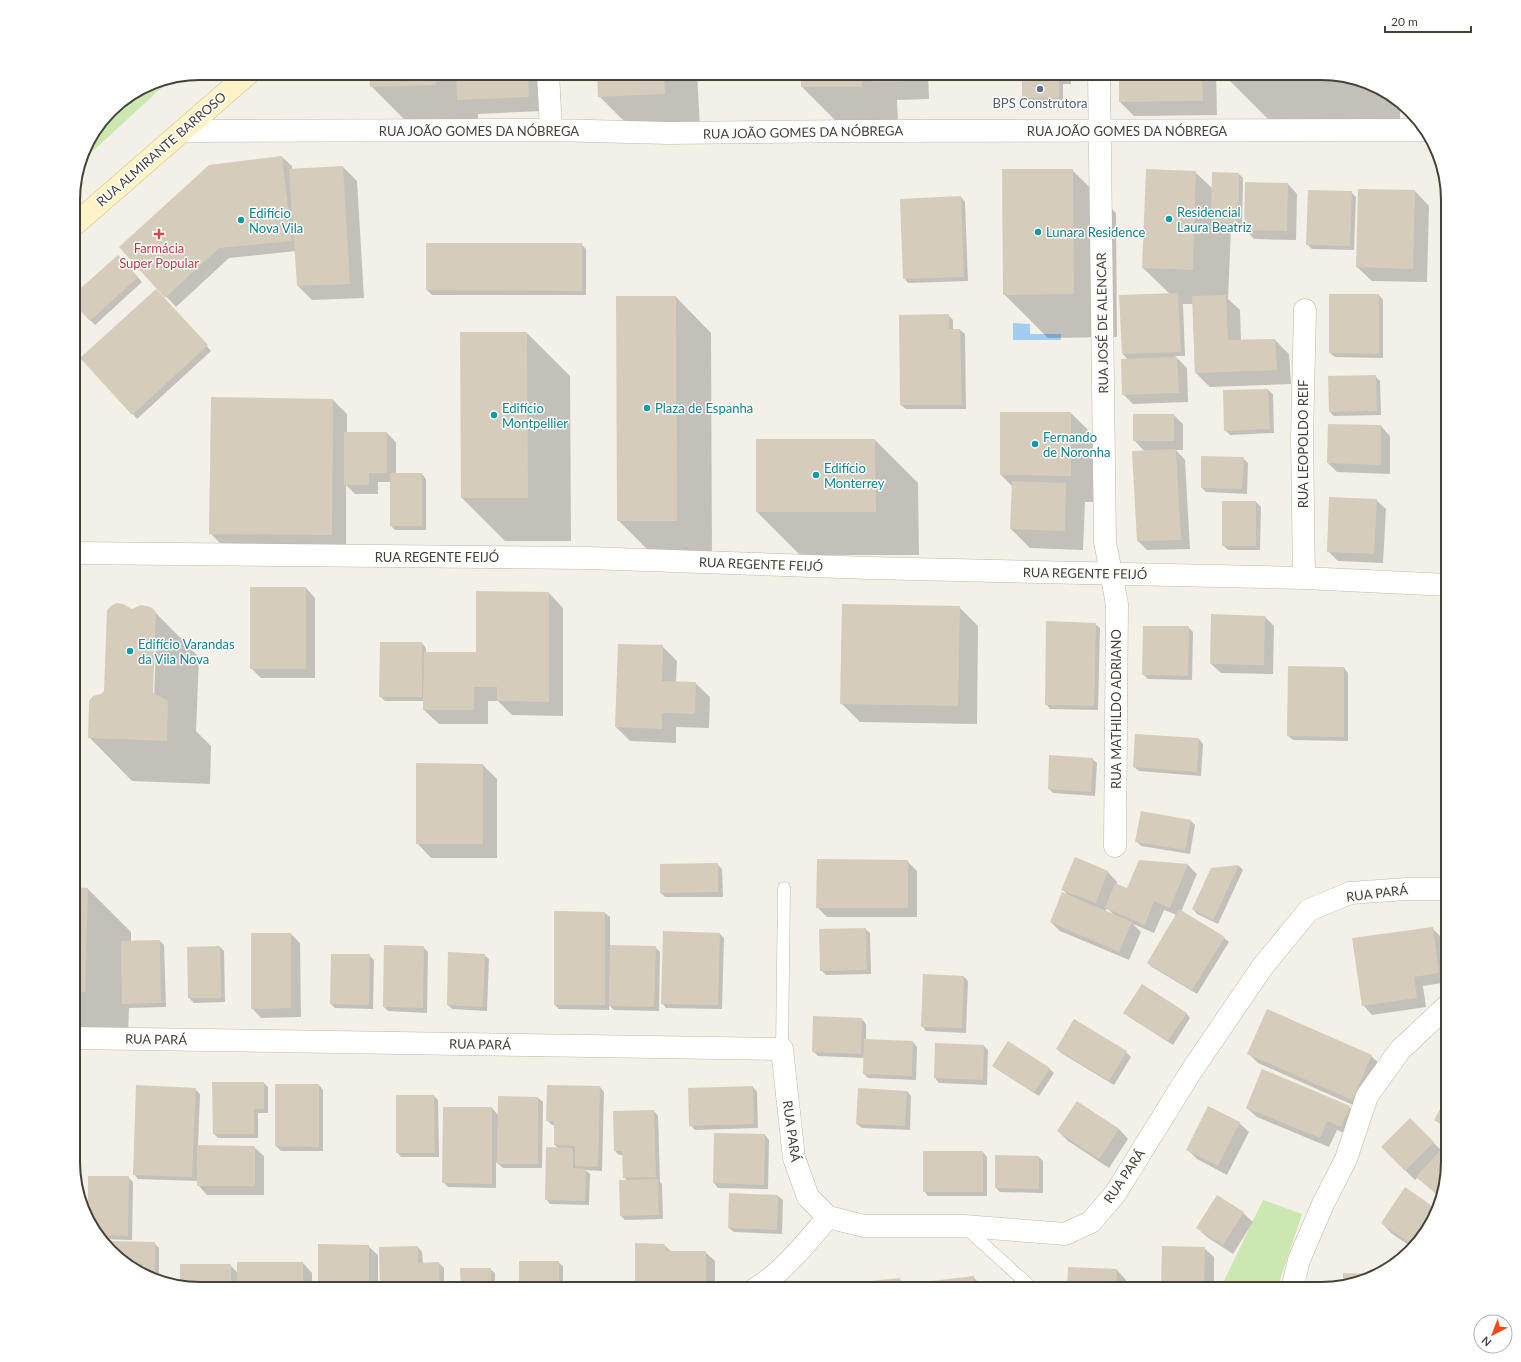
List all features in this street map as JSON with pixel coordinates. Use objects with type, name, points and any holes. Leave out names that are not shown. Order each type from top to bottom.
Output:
[{"type":"main road","name":"RUA ALMIRANTE BARROSO","points":[[80,220],[241,80]]},
{"type":"street","points":[[548,80],[551,130]]},
{"type":"street","name":"RUA JOSÉ DE ALENCAR","points":[[1099,80],[1105,542],[1111,574]]},
{"type":"street","name":"RUA JOÃO GOMES DA NÓBREGA","points":[[183,131],[551,130],[668,133],[1100,130],[1418,130]]},
{"type":"street","name":"RUA LEOPOLDO REIF","points":[[1304,578],[1302,437],[1305,310]]},
{"type":"street","name":"RUA REGENTE FEIJÓ","points":[[80,553],[565,558],[843,567],[1304,578],[1441,585]]},
{"type":"street","name":"RUA MATHILDO ADRIANO","points":[[1111,574],[1117,604],[1114,846]]},
{"type":"street","name":"RUA PARÁ","points":[[80,1038],[782,1049],[794,1158],[808,1197],[828,1217],[864,1226],[964,1226],[1064,1234],[1091,1222],[1115,1194],[1192,1070],[1263,966],[1309,910],[1350,893],[1407,888],[1441,890]]},
{"type":"street","points":[[1294,1282],[1299,1260],[1323,1204],[1346,1159],[1367,1096],[1400,1050],[1441,1012]]},
{"type":"street","points":[[766,1282],[811,1238],[828,1217]]},
{"type":"lane","points":[[782,1049],[784,888]]},
{"type":"lane","points":[[964,1226],[1025,1282]]},
{"type":"green space","points":[[164,86],[89,155],[100,133],[115,115],[133,100],[147,92]]},
{"type":"green space","points":[[1263,1200],[1302,1214],[1279,1282],[1223,1282]]},
{"type":"water","points":[[1013,323],[1030,324],[1030,334],[1061,334],[1061,340],[1013,340]]},
{"type":"building","points":[[370,80],[436,80],[436,85],[370,87]]},
{"type":"building","points":[[456,80],[528,80],[529,97],[457,100]]},
{"type":"building","points":[[597,80],[664,80],[665,94],[598,97]]},
{"type":"building","points":[[801,80],[862,80],[862,87],[801,87]]},
{"type":"building","points":[[872,80],[910,80],[910,81],[872,82]]},
{"type":"building","name":"BPS Construtora","points":[[1022,80],[1059,80],[1059,98],[1022,98]]},
{"type":"building","points":[[1119,80],[1202,80],[1203,101],[1119,102]]},
{"type":"building","points":[[1292,80],[1321,80],[1340,81]]},
{"type":"building","name":"Edifício Nova Vila","points":[[282,156],[292,241],[219,248],[165,298],[119,247],[209,165]]},
{"type":"building","points":[[343,166],[350,284],[297,286],[289,169]]},
{"type":"building","name":"Lunara Residence","points":[[1002,169],[1073,169],[1074,294],[1003,295]]},
{"type":"building","name":"Residencial Laura Beatriz","points":[[1146,169],[1196,171],[1193,270],[1142,268]]},
{"type":"building","points":[[1212,172],[1239,173],[1238,223],[1211,222]]},
{"type":"building","points":[[1245,182],[1288,183],[1287,231],[1244,230]]},
{"type":"building","points":[[1358,189],[1415,190],[1413,269],[1356,267]]},
{"type":"building","points":[[1308,190],[1352,191],[1350,246],[1306,245]]},
{"type":"building","points":[[961,196],[964,277],[903,279],[900,199]]},
{"type":"building","points":[[426,243],[582,243],[582,291],[426,290]]},
{"type":"building","points":[[118,255],[138,277],[90,321],[80,310],[80,289]]},
{"type":"building","points":[[156,289],[208,345],[132,415],[80,358]]},
{"type":"building","points":[[1178,293],[1181,352],[1122,354],[1119,295]]},
{"type":"building","points":[[1329,294],[1379,294],[1379,354],[1329,353]]},
{"type":"building","points":[[1226,295],[1228,340],[1275,339],[1277,370],[1195,373],[1192,296]]},
{"type":"building","name":"Plaza de Espanha","points":[[616,296],[676,296],[677,521],[617,521]]},
{"type":"building","points":[[949,314],[949,329],[960,329],[962,405],[900,405],[899,315]]},
{"type":"building","name":"Edifício Montpellier","points":[[460,332],[527,332],[528,498],[461,498]]},
{"type":"building","points":[[1177,357],[1179,393],[1122,395],[1121,359]]},
{"type":"building","points":[[1376,375],[1377,411],[1329,412],[1328,376]]},
{"type":"building","points":[[1268,389],[1270,429],[1224,431],[1223,390]]},
{"type":"building","points":[[211,397],[333,399],[332,535],[209,534]]},
{"type":"building","name":"Fernando de Noronha","points":[[1000,412],[1071,412],[1071,476],[1000,475]]},
{"type":"building","points":[[1133,414],[1174,414],[1174,441],[1133,441]]},
{"type":"building","points":[[1328,424],[1381,425],[1381,465],[1327,463]]},
{"type":"building","points":[[344,432],[387,432],[387,473],[369,473],[369,485],[344,485]]},
{"type":"building","name":"Edifício Monterrey","points":[[756,439],[875,439],[876,512],[756,512]]},
{"type":"building","points":[[1176,449],[1181,540],[1137,541],[1132,451]]},
{"type":"building","points":[[1201,456],[1244,457],[1242,489],[1201,488]]},
{"type":"building","points":[[390,473],[422,473],[422,526],[390,526]]},
{"type":"building","points":[[1012,481],[1066,483],[1065,531],[1010,529]]},
{"type":"building","points":[[1329,497],[1377,499],[1374,554],[1327,552]]},
{"type":"building","points":[[1222,501],[1256,501],[1256,546],[1222,546]]},
{"type":"building","points":[[250,587],[306,587],[306,669],[250,669]]},
{"type":"building","points":[[476,591],[549,592],[549,702],[497,701],[497,687],[474,687],[474,710],[423,710],[424,652],[476,652]]},
{"type":"building","name":"Edifício Varandas da Vila Nova","points":[[117,603],[123,604],[132,609],[141,605],[147,606],[156,612],[153,693],[168,701],[167,741],[88,738],[89,701],[93,696],[101,694],[104,691],[107,610]]},
{"type":"building","points":[[842,604],[960,606],[958,706],[840,704]]},
{"type":"building","points":[[1211,614],[1265,616],[1264,665],[1210,664]]},
{"type":"building","points":[[1046,621],[1096,623],[1094,706],[1045,705]]},
{"type":"building","points":[[1143,626],[1189,626],[1188,676],[1142,675]]},
{"type":"building","points":[[380,642],[422,642],[422,697],[379,697]]},
{"type":"building","points":[[618,644],[663,645],[662,681],[696,682],[695,714],[662,713],[662,729],[615,727]]},
{"type":"building","points":[[1288,666],[1344,667],[1344,737],[1287,736]]},
{"type":"building","points":[[1135,734],[1199,738],[1197,772],[1133,767]]},
{"type":"building","points":[[1049,755],[1093,758],[1091,792],[1048,789]]},
{"type":"building","points":[[416,763],[483,764],[483,844],[416,844]]},
{"type":"building","points":[[1141,811],[1191,820],[1185,850],[1135,842]]},
{"type":"building","points":[[1075,857],[1108,871],[1096,903],[1061,890]]},
{"type":"building","points":[[817,859],[908,860],[908,908],[816,908]]},
{"type":"building","points":[[1139,860],[1188,864],[1170,908],[1154,901],[1145,925],[1105,908],[1115,883],[1127,888]]},
{"type":"building","points":[[718,863],[718,892],[660,893],[660,864]]},
{"type":"building","points":[[1239,865],[1213,920],[1192,909],[1211,868]]},
{"type":"building","points":[[80,887],[88,888],[85,992],[80,992]]},
{"type":"building","points":[[1062,892],[1132,922],[1119,952],[1050,922]]},
{"type":"building","points":[[1179,909],[1225,937],[1192,990],[1147,963]]},
{"type":"building","points":[[554,911],[605,912],[605,1005],[554,1005]]},
{"type":"building","points":[[1433,927],[1439,973],[1414,977],[1417,998],[1362,1006],[1352,938]]},
{"type":"building","points":[[866,928],[867,970],[820,971],[819,929]]},
{"type":"building","points":[[663,931],[720,933],[718,1005],[661,1004]]},
{"type":"building","points":[[251,933],[291,933],[291,1008],[251,1009]]},
{"type":"building","points":[[160,940],[161,1003],[122,1004],[121,941]]},
{"type":"building","points":[[384,945],[424,946],[423,1008],[383,1007]]},
{"type":"building","points":[[610,945],[656,946],[654,1007],[609,1006]]},
{"type":"building","points":[[220,946],[221,998],[188,998],[187,947]]},
{"type":"building","points":[[448,952],[485,954],[483,1007],[447,1005]]},
{"type":"building","points":[[331,954],[370,954],[369,1005],[330,1004]]},
{"type":"building","points":[[923,974],[964,976],[962,1028],[921,1027]]},
{"type":"building","points":[[1142,984],[1187,1013],[1168,1041],[1123,1013]]},
{"type":"building","points":[[1267,1009],[1372,1055],[1352,1100],[1247,1054]]},
{"type":"building","points":[[813,1016],[862,1018],[861,1054],[812,1052]]},
{"type":"building","points":[[1074,1019],[1127,1051],[1109,1081],[1056,1049]]},
{"type":"building","points":[[864,1039],[913,1041],[912,1076],[863,1074]]},
{"type":"building","points":[[1008,1041],[1050,1068],[1034,1093],[992,1066]]},
{"type":"building","points":[[935,1043],[984,1045],[983,1080],[934,1078]]},
{"type":"building","points":[[1262,1069],[1350,1106],[1341,1127],[1327,1121],[1320,1138],[1246,1108]]},
{"type":"building","points":[[212,1082],[264,1082],[264,1109],[254,1109],[254,1134],[213,1134]]},
{"type":"building","points":[[275,1084],[319,1084],[319,1147],[275,1146]]},
{"type":"building","points":[[136,1085],[196,1088],[192,1177],[133,1175]]},
{"type":"building","points":[[547,1085],[600,1086],[598,1167],[575,1166],[575,1146],[554,1145],[554,1121],[546,1121]]},
{"type":"building","points":[[753,1086],[754,1124],[689,1126],[688,1088]]},
{"type":"building","points":[[858,1088],[907,1091],[905,1126],[856,1124]]},
{"type":"building","points":[[396,1095],[434,1095],[435,1153],[396,1153]]},
{"type":"building","points":[[498,1096],[538,1097],[538,1164],[497,1164]]},
{"type":"building","points":[[1077,1101],[1119,1129],[1099,1159],[1057,1131]]},
{"type":"building","points":[[1208,1106],[1240,1122],[1218,1166],[1186,1150]]},
{"type":"building","points":[[443,1107],[492,1107],[492,1184],[442,1183]]},
{"type":"building","points":[[1441,1108],[1441,1124],[1434,1120]]},
{"type":"building","points":[[654,1110],[656,1177],[623,1178],[622,1151],[614,1151],[613,1111]]},
{"type":"building","points":[[1410,1118],[1434,1142],[1405,1171],[1381,1147]]},
{"type":"building","points":[[714,1133],[765,1134],[764,1185],[713,1183]]},
{"type":"building","points":[[197,1145],[255,1146],[255,1186],[197,1186]]},
{"type":"building","points":[[546,1147],[573,1148],[573,1168],[586,1169],[585,1201],[545,1200]]},
{"type":"building","points":[[1441,1149],[1440,1177],[1437,1194],[1416,1177]]},
{"type":"building","points":[[923,1151],[983,1151],[983,1192],[923,1192]]},
{"type":"building","points":[[995,1155],[1039,1156],[1039,1189],[995,1188]]},
{"type":"building","points":[[88,1176],[129,1176],[128,1236],[105,1235],[92,1215],[88,1205]]},
{"type":"building","points":[[658,1179],[659,1215],[620,1216],[619,1180]]},
{"type":"building","points":[[1405,1187],[1433,1206],[1421,1229],[1409,1243],[1381,1223]]},
{"type":"building","points":[[729,1193],[778,1195],[777,1230],[728,1228]]},
{"type":"building","points":[[1217,1195],[1244,1212],[1223,1245],[1196,1228]]},
{"type":"building","points":[[110,1241],[155,1242],[155,1273],[133,1262]]},
{"type":"building","points":[[635,1243],[664,1244],[667,1251],[706,1251],[706,1282],[635,1282]]},
{"type":"building","points":[[318,1244],[369,1245],[369,1282],[318,1282]]},
{"type":"building","points":[[418,1246],[418,1263],[439,1262],[440,1282],[380,1282],[379,1247]]},
{"type":"building","points":[[1162,1246],[1205,1247],[1204,1282],[1161,1282]]},
{"type":"building","points":[[519,1261],[559,1261],[559,1282],[519,1282]]},
{"type":"building","points":[[237,1262],[303,1262],[303,1282],[237,1282]]},
{"type":"building","points":[[180,1264],[231,1264],[231,1282],[180,1280]]},
{"type":"building","points":[[1068,1267],[1117,1269],[1116,1282],[1067,1282]]},
{"type":"building","points":[[460,1268],[491,1268],[491,1282],[461,1282]]},
{"type":"building","points":[[1343,1273],[1365,1274],[1359,1276],[1343,1280]]},
{"type":"building","points":[[974,1276],[974,1282],[924,1282]]},
{"type":"building","points":[[900,1278],[900,1282],[861,1282]]},
{"type":"place","name":"BPS Construtora","points":[[1040,89]]},
{"type":"place","name":"Residencial Laura Beatriz","points":[[1169,219]]},
{"type":"place","name":"Edifício Nova Vila","points":[[241,220]]},
{"type":"place","name":"Lunara Residence","points":[[1038,232]]},
{"type":"place","name":"Farmácia Super Popular","points":[[159,234]]},
{"type":"place","name":"Plaza de Espanha","points":[[647,408]]},
{"type":"place","name":"Edifício Montpellier","points":[[494,415]]},
{"type":"place","name":"Fernando de Noronha","points":[[1035,444]]},
{"type":"place","name":"Edifício Monterrey","points":[[816,475]]},
{"type":"place","name":"Edifício Varandas da Vila Nova","points":[[130,651]]}]
